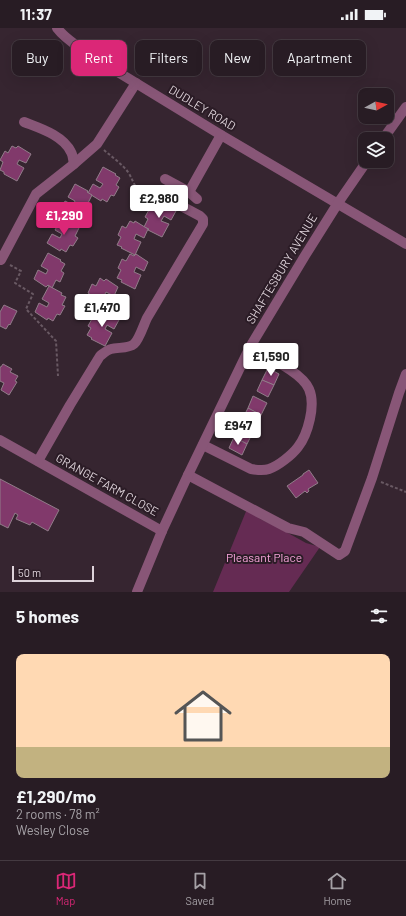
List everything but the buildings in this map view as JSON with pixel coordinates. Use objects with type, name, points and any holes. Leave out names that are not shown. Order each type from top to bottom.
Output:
[{"type":"street","name":"DUDLEY ROAD","points":[[57,28],[90,55],[221,135],[406,244]]},
{"type":"street","points":[[1,260],[36,194],[97,144],[136,83]]},
{"type":"street","points":[[388,132],[406,108]]},
{"type":"street","points":[[24,122],[43,129],[65,143],[71,151],[74,164]]},
{"type":"street","points":[[189,192],[221,135]]},
{"type":"street","name":"SHAFTESBURY AVENUE","points":[[137,592],[162,531],[250,347],[306,254],[362,168]]},
{"type":"street","points":[[165,179],[189,192],[198,199]]},
{"type":"street","name":"GRANGE FARM CLOSE","points":[[155,192],[200,216],[203,219],[203,224],[147,318],[134,344],[129,347],[105,351],[100,356],[38,461],[162,531]]},
{"type":"street","points":[[203,446],[251,469],[260,471],[269,469],[288,458],[299,446],[306,432],[311,415],[312,404],[309,389],[303,379],[294,372],[250,347]]},
{"type":"street","points":[[188,475],[288,528],[304,532],[339,555],[345,551],[372,478],[406,374]]},
{"type":"street","points":[[0,440],[38,461]]},
{"type":"path","points":[[97,144],[116,160],[127,172],[134,186],[141,192],[146,194],[155,192]]},
{"type":"path","points":[[1,260],[21,271],[15,283],[33,294],[26,309],[56,341],[58,376]]},
{"type":"path","points":[[372,478],[406,492]]},
{"type":"green space","name":"Pleasant Place","points":[[247,509],[260,519],[306,543],[320,547],[289,592],[213,592]]}]
